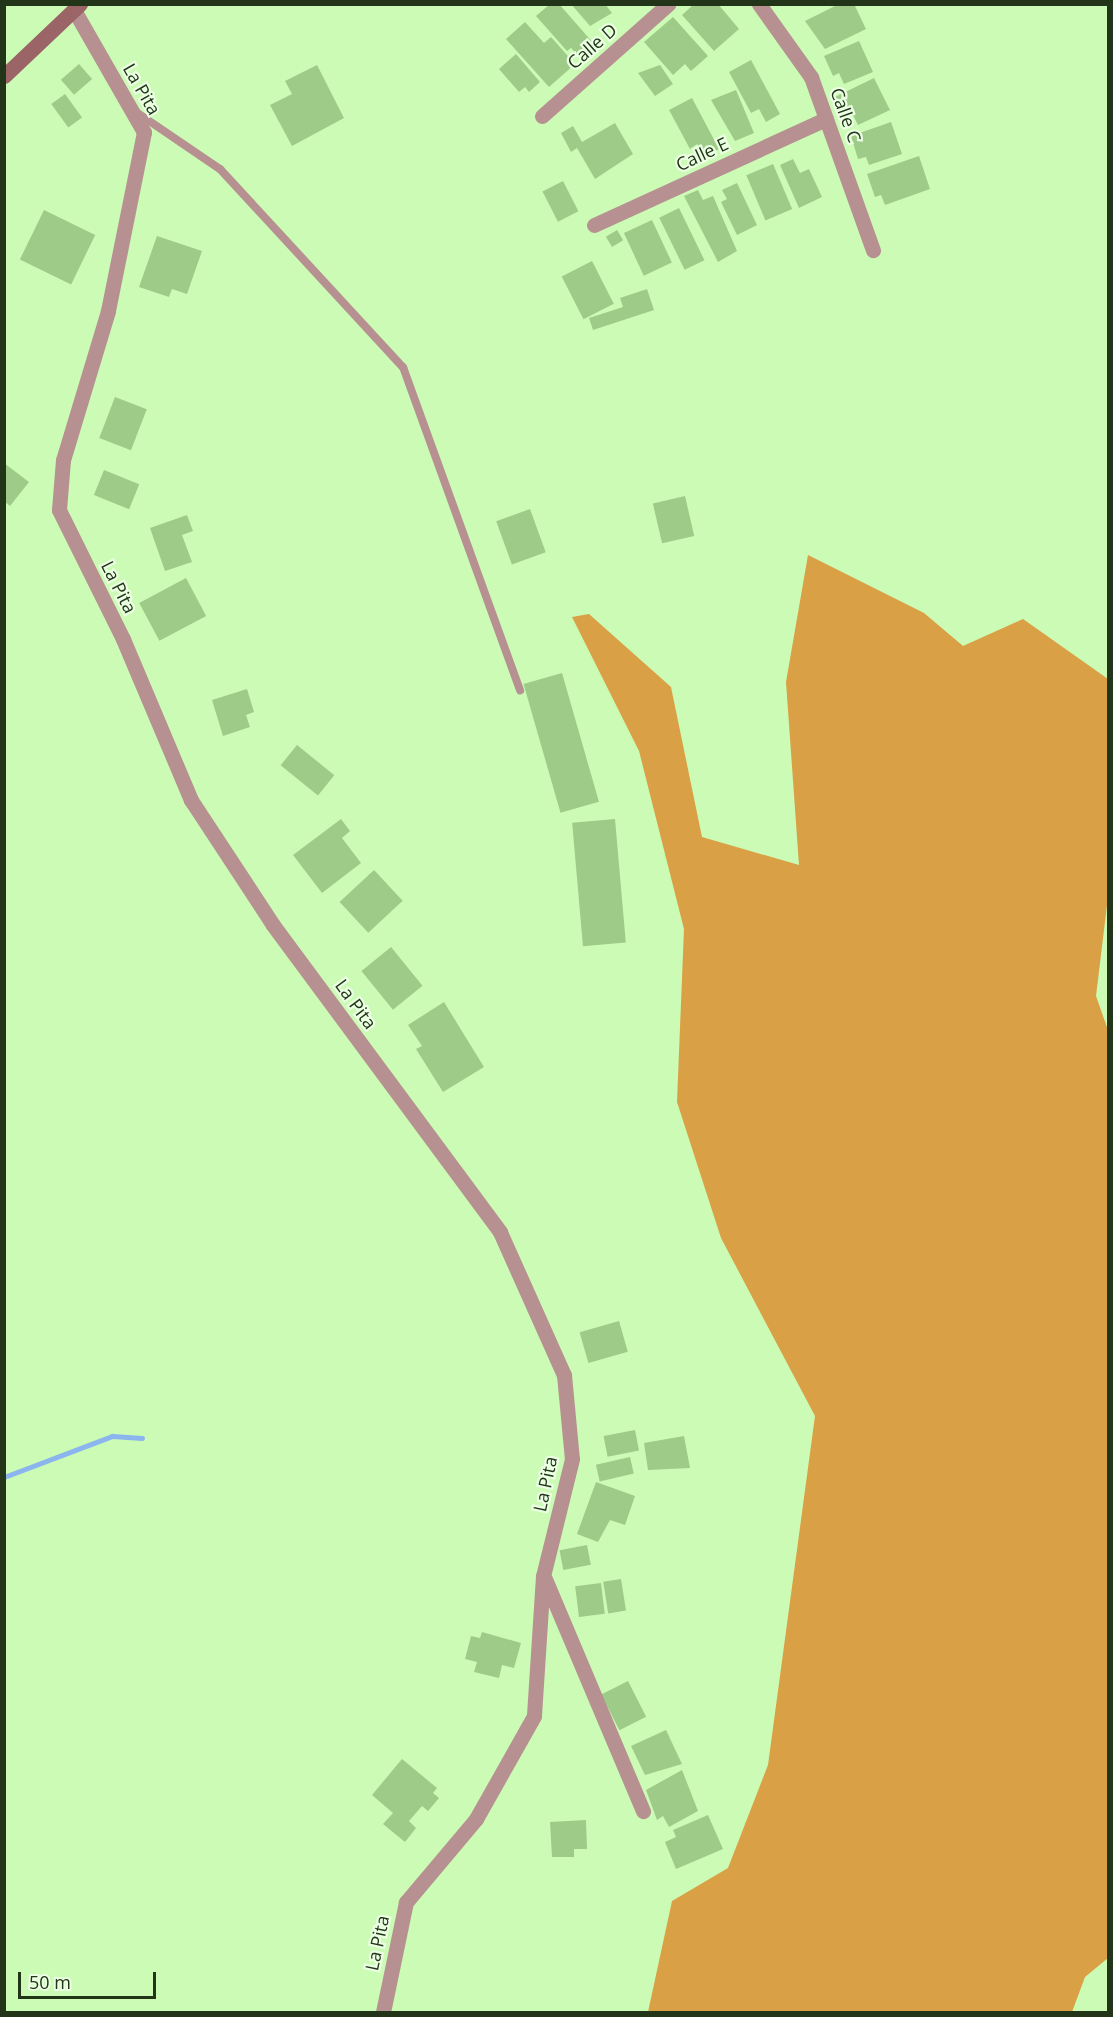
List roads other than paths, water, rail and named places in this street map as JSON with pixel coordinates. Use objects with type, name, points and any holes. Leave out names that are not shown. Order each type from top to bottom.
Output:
[{"type":"main road","points":[[4,76],[77,7]]},
{"type":"street","name":"Calle D","points":[[542,116],[668,4]]},
{"type":"street","name":"Calle C","points":[[759,4],[811,77],[873,250]]},
{"type":"street","name":"La Pita","points":[[77,7],[144,132],[108,311],[63,460],[58,510],[123,639],[191,800],[273,925],[500,1232],[564,1375],[572,1459],[543,1576],[534,1716],[476,1819],[405,1902],[383,2013]]},
{"type":"street","name":"Calle E","points":[[594,225],[826,119]]},
{"type":"street","points":[[543,1576],[643,1811]]},
{"type":"lane","points":[[131,109],[220,169],[403,367],[520,691]]},
{"type":"waterway","points":[[4,1477],[112,1436],[142,1438]]}]
